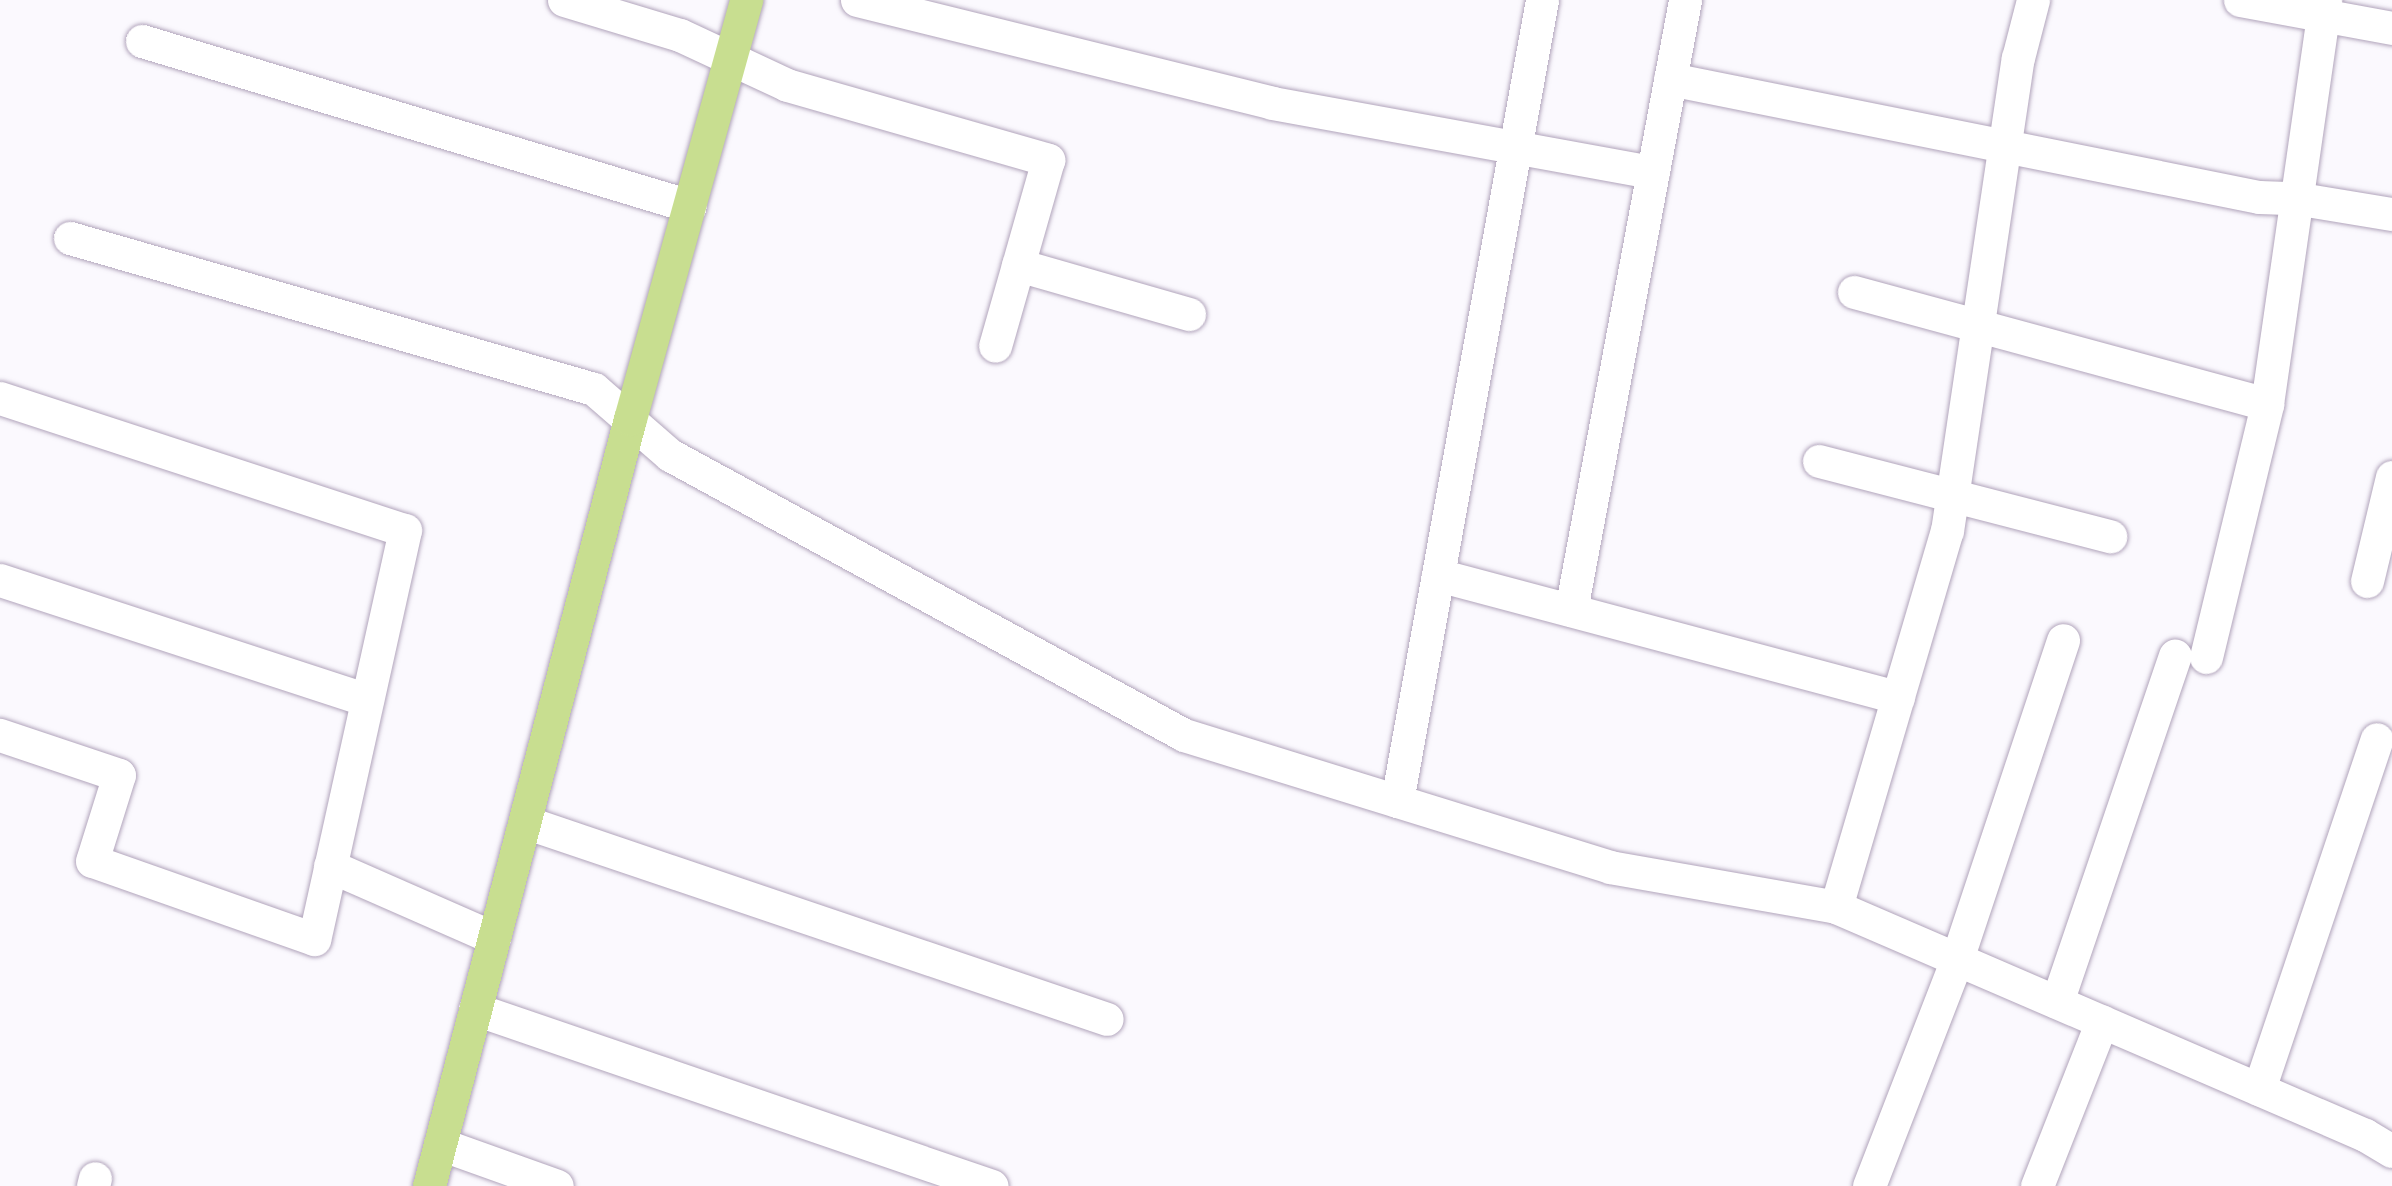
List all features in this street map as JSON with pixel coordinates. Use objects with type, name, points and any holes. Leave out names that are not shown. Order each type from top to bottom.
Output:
[{"type":"main road","points":[[429,1186],[630,419],[746,0]]},
{"type":"street","points":[[564,0],[680,34],[787,85],[1048,160],[995,346]]},
{"type":"street","points":[[857,0],[1272,103],[1516,144],[1653,172]]},
{"type":"street","points":[[1397,801],[1542,0]]},
{"type":"street","points":[[1571,610],[1685,0]]},
{"type":"street","points":[[1836,907],[1947,531],[2018,58],[2032,0]]},
{"type":"street","points":[[2240,0],[2324,8],[2392,28]]},
{"type":"street","points":[[2057,1002],[2191,656],[2267,404],[2294,198],[2324,8]]},
{"type":"street","points":[[142,41],[690,206]]},
{"type":"street","points":[[1670,80],[2259,197],[2294,198],[2392,214]]},
{"type":"street","points":[[70,238],[594,389],[670,455],[1184,735],[1610,867],[1836,907],[2365,1135],[2392,1151]]},
{"type":"street","points":[[1018,266],[1189,314]]},
{"type":"street","points":[[1854,292],[1977,328],[2267,404]]},
{"type":"street","points":[[0,398],[405,530],[314,939],[92,861],[119,775],[0,735]]},
{"type":"street","points":[[1819,461],[2110,536]]},
{"type":"street","points":[[2367,581],[2392,477]]},
{"type":"street","points":[[1438,575],[1898,697]]},
{"type":"street","points":[[0,580],[367,700]]},
{"type":"street","points":[[1869,1186],[1957,959],[2063,640]]},
{"type":"street","points":[[2259,1089],[2377,739]]},
{"type":"street","points":[[525,822],[1107,1019]]},
{"type":"street","points":[[330,866],[494,938]]},
{"type":"street","points":[[475,1009],[992,1186]]},
{"type":"street","points":[[2037,1186],[2102,1021]]},
{"type":"street","points":[[440,1144],[557,1186]]}]
